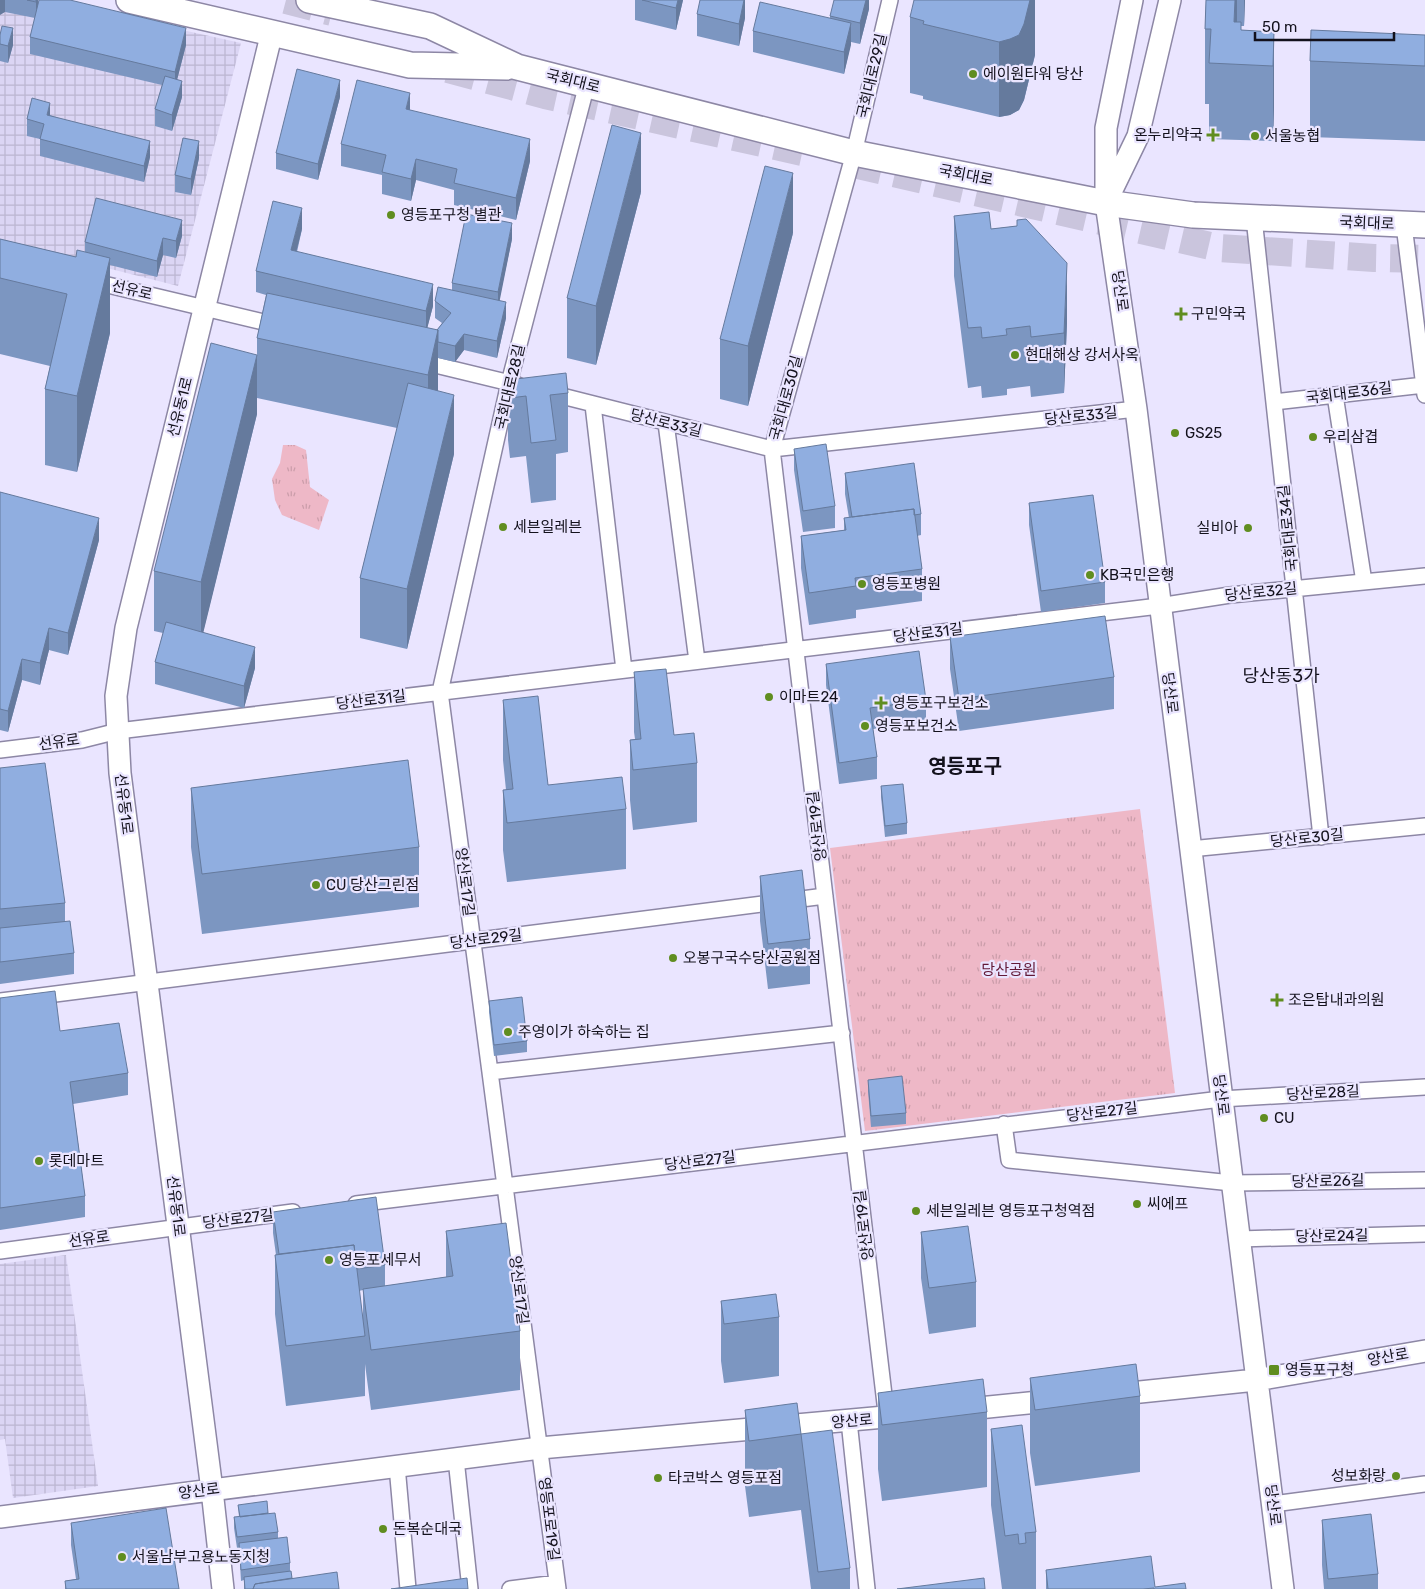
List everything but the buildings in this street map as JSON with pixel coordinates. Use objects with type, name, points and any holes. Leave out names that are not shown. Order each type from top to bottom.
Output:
[{"type":"main road","name":"국회대로","points":[[129,0],[410,65],[517,67]]},
{"type":"main road","name":"국회대로","points":[[309,0],[430,26],[517,67],[854,153],[1106,203],[1193,215],[1415,225]]},
{"type":"street","name":"국회대로29길","points":[[854,153],[890,0]]},
{"type":"street","name":"당산로","points":[[1132,0],[1106,128],[1106,203],[1136,410],[1256,1380],[1284,1589]]},
{"type":"street","points":[[1106,203],[1138,136],[1170,0]]},
{"type":"street","name":"선유동1로","points":[[223,1589],[120,773],[116,696],[126,628],[272,32]]},
{"type":"street","name":"국회대로28길","points":[[440,692],[509,383],[587,84]]},
{"type":"street","name":"국회대로30길","points":[[796,649],[772,449],[854,153]]},
{"type":"street","name":"국회대로34길","points":[[1254,218],[1321,837]]},
{"type":"street","name":"국회대로36길","points":[[1274,402],[1335,395],[1424,390],[1415,225]]},
{"type":"street","name":"선유로","points":[[74,278],[204,307]]},
{"type":"street","points":[[204,307],[293,329]]},
{"type":"street","name":"당산로33길","points":[[406,357],[772,449],[1136,410]]},
{"type":"street","points":[[1335,395],[1364,582]]},
{"type":"street","points":[[593,404],[624,670]]},
{"type":"street","points":[[666,423],[697,661]]},
{"type":"street","name":"당산로32길","points":[[1159,606],[1294,588],[1425,576]]},
{"type":"street","name":"당산로31길","points":[[118,731],[1159,606]]},
{"type":"street","name":"양산로19길","points":[[796,649],[886,1418]]},
{"type":"street","name":"양산로17길","points":[[440,692],[540,1448]]},
{"type":"street","name":"선유로","points":[[0,750],[82,740],[118,731]]},
{"type":"street","name":"당산로30길","points":[[1190,849],[1425,826]]},
{"type":"street","name":"당산로29길","points":[[147,983],[825,896]]},
{"type":"street","points":[[0,1001],[147,983]]},
{"type":"street","points":[[490,1072],[842,1033]]},
{"type":"street","name":"당산로28길","points":[[1221,1099],[1425,1087]]},
{"type":"street","name":"당산로27길","points":[[339,1206],[1221,1099]]},
{"type":"street","points":[[1004,1124],[1009,1160],[1232,1183]]},
{"type":"street","name":"당산로26길","points":[[1232,1183],[1425,1180]]},
{"type":"street","name":"당산로27길","points":[[178,1227],[309,1210]]},
{"type":"street","name":"선유로","points":[[0,1250],[178,1227]]},
{"type":"street","name":"당산로24길","points":[[1239,1239],[1425,1234]]},
{"type":"street","name":"양산로","points":[[0,1517],[540,1448],[886,1418],[1256,1380],[1425,1351]]},
{"type":"street","points":[[849,1421],[867,1589]]},
{"type":"street","name":"영등포로19길","points":[[540,1448],[558,1586]]},
{"type":"street","points":[[456,1459],[470,1589]]},
{"type":"street","points":[[397,1466],[408,1589]]},
{"type":"street","points":[[1273,1504],[1425,1484]]},
{"type":"street","points":[[510,1589],[558,1586]]},
{"type":"shaded area","points":[[0,0],[47,0],[241,43],[178,286],[0,241]]},
{"type":"shaded area","points":[[66,1255],[98,1486],[13,1498],[5,1439],[0,1440],[0,1264]]},
{"type":"green space","points":[[283,445],[295,445],[306,450],[310,487],[329,500],[319,530],[282,515],[275,500],[272,479],[280,463]]},
{"type":"green space","name":"당산공원","points":[[1140,809],[1175,1093],[865,1131],[830,848]]},
{"type":"tunnel","points":[[286,0],[332,12]]},
{"type":"tunnel","points":[[448,69],[545,95],[807,153]]},
{"type":"tunnel","points":[[854,164],[1219,248],[1374,258],[1425,259]]},
{"type":"place","name":"에이원타워 당산","points":[[973,74]]},
{"type":"place","name":"온누리약국","points":[[1213,135]]},
{"type":"place","name":"서울농협","points":[[1255,136]]},
{"type":"place","name":"영등포구청 별관","points":[[391,215]]},
{"type":"place","name":"구민약국","points":[[1181,314]]},
{"type":"place","name":"현대해상 강서사옥","points":[[1015,355]]},
{"type":"place","name":"GS25","points":[[1175,433]]},
{"type":"place","name":"우리삼겹","points":[[1313,437]]},
{"type":"place","name":"세븐일레븐","points":[[503,527]]},
{"type":"place","name":"실비아","points":[[1248,528]]},
{"type":"place","name":"KB국민은행","points":[[1090,575]]},
{"type":"place","name":"영등포병원","points":[[862,584]]},
{"type":"place","name":"이마트24","points":[[769,697]]},
{"type":"place","name":"영등포구보건소","points":[[881,703]]},
{"type":"place","name":"영등포보건소","points":[[865,726]]},
{"type":"place","name":"CU 당산그린점","points":[[316,885]]},
{"type":"place","name":"오봉구국수당산공원점","points":[[673,958]]},
{"type":"place","name":"조은탑내과의원","points":[[1277,1000]]},
{"type":"place","name":"주영이가 하숙하는 집","points":[[508,1032]]},
{"type":"place","name":"CU","points":[[1264,1118]]},
{"type":"place","name":"롯데마트","points":[[39,1161]]},
{"type":"place","name":"씨에프","points":[[1137,1204]]},
{"type":"place","name":"세븐일레븐 영등포구청역점","points":[[916,1211]]},
{"type":"place","name":"영등포세무서","points":[[329,1260]]},
{"type":"place","name":"영등포구청","points":[[1274,1370]]},
{"type":"place","name":"성보화랑","points":[[1396,1476]]},
{"type":"place","name":"타코박스 영등포점","points":[[658,1478]]},
{"type":"place","name":"돈복순대국","points":[[383,1529]]},
{"type":"place","name":"서울남부고용노동지청","points":[[122,1557]]},
{"type":"district","name":"당산동3가","points":[[1281,676]]},
{"type":"district","name":"영등포구","points":[[965,766]]}]
